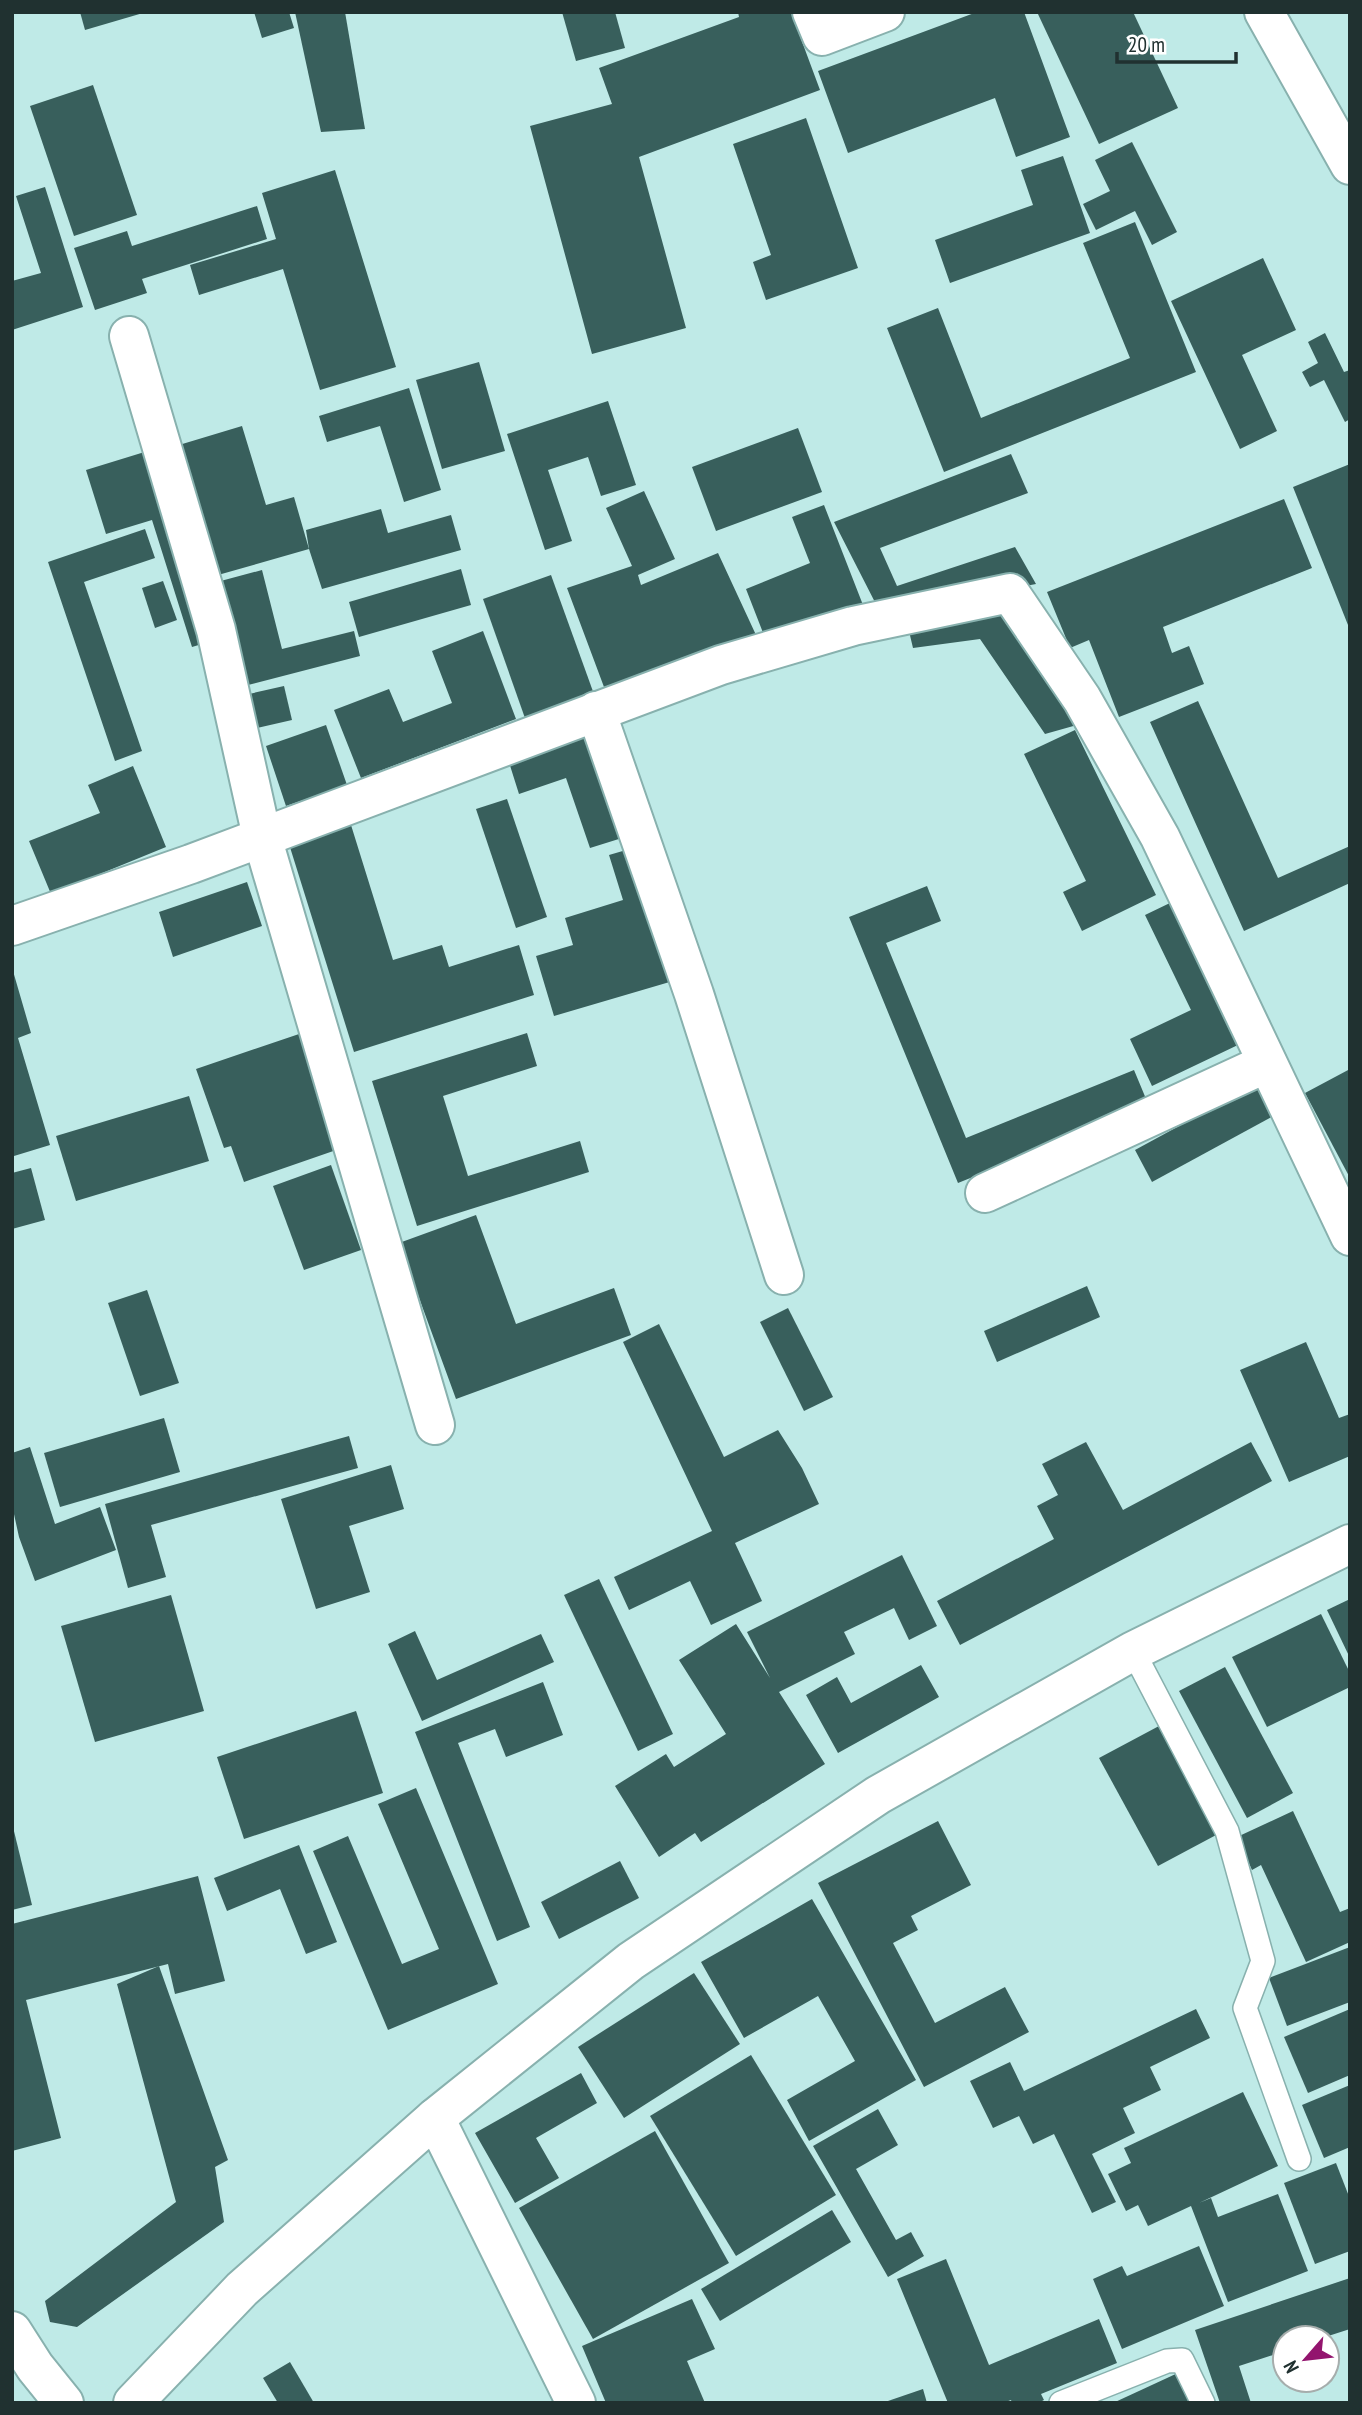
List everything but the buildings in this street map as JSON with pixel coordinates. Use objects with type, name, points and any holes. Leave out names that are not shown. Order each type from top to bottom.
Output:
[{"type":"street","points":[[812,12],[822,36],[885,12]]},
{"type":"street","points":[[1264,12],[1350,164]]},
{"type":"street","points":[[129,336],[216,630],[262,837],[435,1425]]},
{"type":"street","points":[[12,926],[191,864],[721,665],[853,626],[1010,593],[1082,699],[1160,837],[1350,1237]]},
{"type":"street","points":[[596,711],[694,995],[784,1275]]},
{"type":"street","points":[[985,1193],[1267,1063]]},
{"type":"street","points":[[133,2403],[242,2289],[435,2118],[631,1961],[878,1795],[1133,1651],[1350,1544]]},
{"type":"street","points":[[435,2118],[576,2403]]},
{"type":"street","points":[[12,2331],[35,2367],[64,2403]]},
{"type":"lane","points":[[1133,1651],[1227,1831],[1263,1961],[1245,2008],[1299,2160]]},
{"type":"lane","points":[[1061,2403],[1167,2361],[1182,2360],[1203,2403]]}]
